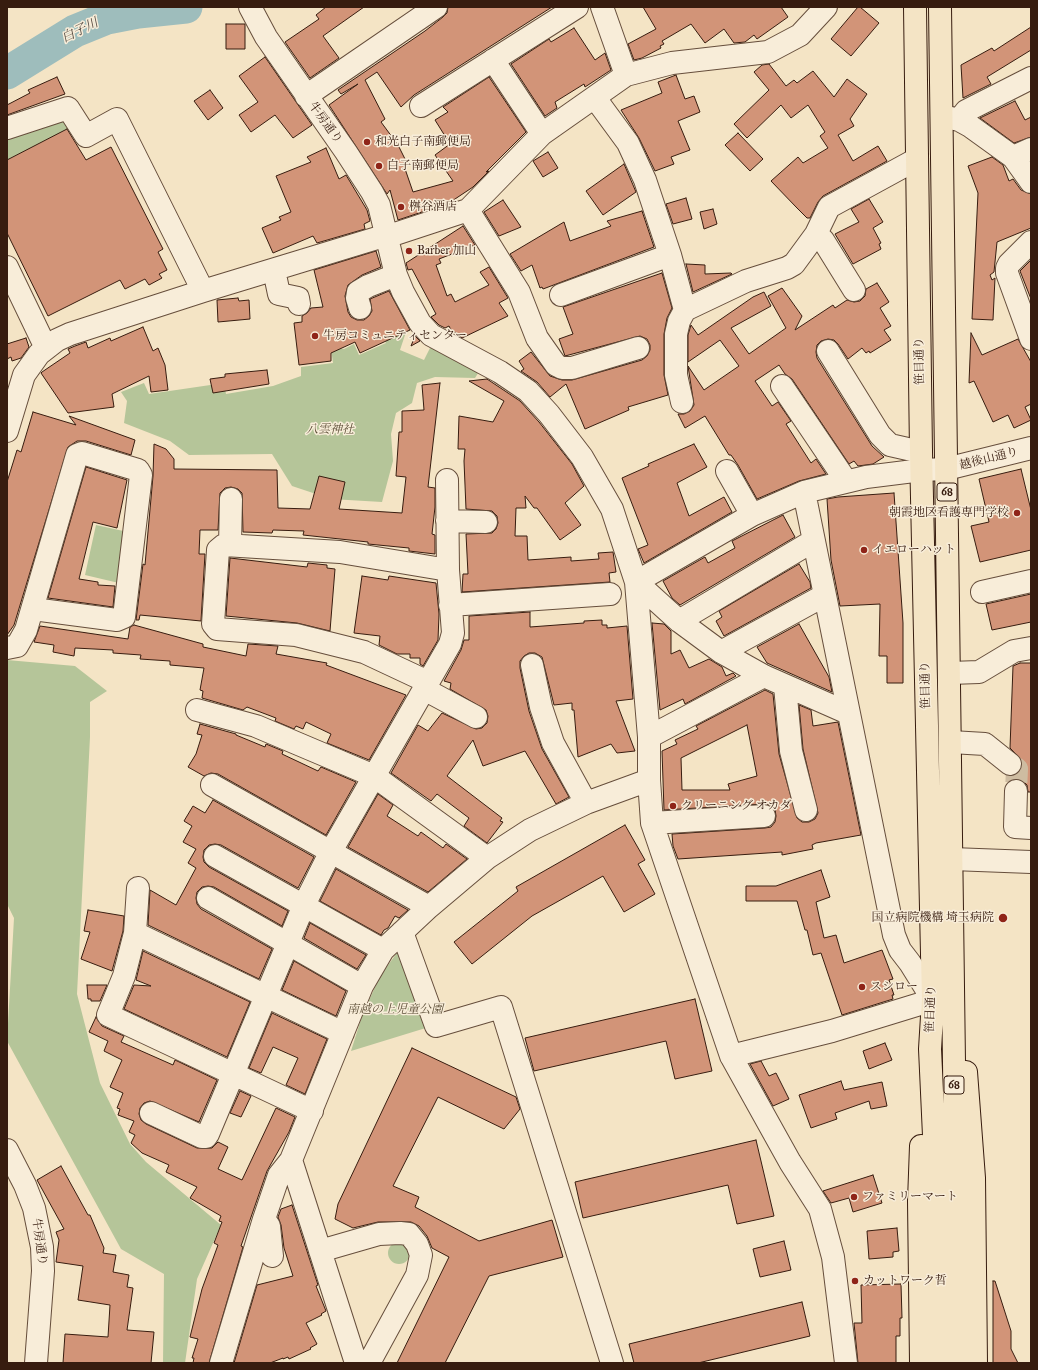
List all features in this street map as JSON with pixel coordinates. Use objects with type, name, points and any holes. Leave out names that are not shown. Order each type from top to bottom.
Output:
[{"type":"main road","name":"笹目通り","points":[[915,7],[921,461],[933,1000],[930,1049],[946,1196],[958,1363]]},
{"type":"main road","name":"笹目通り","points":[[940,7],[950,118],[946,469],[954,978],[940,1363]]},
{"type":"main road","points":[[954,978],[970,1096],[974,1178],[976,1363]]},
{"type":"main road","points":[[921,1363],[919,1201],[922,1141],[930,1049]]},
{"type":"street","points":[[306,96],[436,7]]},
{"type":"street","points":[[421,106],[576,7]]},
{"type":"street","points":[[602,7],[626,75]]},
{"type":"street","points":[[7,430],[15,379],[46,348],[70,334],[203,291],[387,235],[395,234],[468,210],[542,134],[626,75],[672,64],[768,52],[800,35],[826,7]]},
{"type":"street","name":"牛房通り","points":[[252,12],[306,96],[346,152],[372,192],[387,235],[396,275],[403,292],[420,323],[431,335],[500,372],[528,391],[549,414],[582,458],[612,509],[636,582],[650,736],[649,780],[652,823],[731,1056],[790,1162],[820,1209],[833,1257],[846,1363]]},
{"type":"street","points":[[494,60],[542,134]]},
{"type":"street","points":[[950,118],[1031,78]]},
{"type":"street","points":[[594,98],[628,143],[645,180],[670,255],[685,310]]},
{"type":"street","points":[[7,128],[68,108],[86,136],[117,119],[203,291]]},
{"type":"street","points":[[950,118],[1022,153],[1031,182]]},
{"type":"street","points":[[682,402],[676,375],[676,334],[679,321],[685,310],[746,281],[787,268],[794,264],[816,234],[826,211],[834,203],[917,159]]},
{"type":"street","points":[[468,210],[518,292],[537,338],[556,365],[562,368],[572,368],[638,348]]},
{"type":"street","points":[[816,234],[822,240],[854,290]]},
{"type":"street","points":[[1030,336],[1007,273],[1007,268],[1009,264],[1031,242]]},
{"type":"street","points":[[561,295],[670,255]]},
{"type":"street","points":[[7,267],[46,348]]},
{"type":"street","points":[[274,270],[279,294],[298,298],[299,304]]},
{"type":"street","points":[[360,308],[357,298],[358,292],[368,286],[396,275]]},
{"type":"street","points":[[828,351],[880,435],[890,445],[921,461]]},
{"type":"street","points":[[782,386],[842,475],[844,482]]},
{"type":"street","name":"越後山通り","points":[[921,461],[946,469],[1031,448]]},
{"type":"street","points":[[7,648],[14,648],[19,644],[33,609],[77,455],[82,452],[138,470],[141,475],[124,617],[117,620],[33,609]]},
{"type":"street","points":[[848,713],[764,676],[721,652],[679,621],[636,582],[752,515],[804,492],[921,461]]},
{"type":"street","points":[[726,471],[752,515]]},
{"type":"street","points":[[151,1113],[206,1137],[234,1073],[286,944],[330,852],[452,639],[448,570],[447,480]]},
{"type":"street","points":[[731,1056],[832,1031],[933,1000],[900,950],[894,935],[804,492]]},
{"type":"street","points":[[230,545],[231,499]]},
{"type":"street","points":[[447,521],[486,522]]},
{"type":"street","points":[[679,621],[813,541]]},
{"type":"street","points":[[448,570],[340,552],[224,545],[218,550],[213,624],[217,629],[296,635],[364,652],[426,685],[476,717]]},
{"type":"street","points":[[982,592],[1031,581]]},
{"type":"street","points":[[450,604],[610,594]]},
{"type":"street","points":[[721,652],[825,595]]},
{"type":"street","points":[[950,673],[979,672],[1014,651],[1031,648]]},
{"type":"street","points":[[532,665],[541,707],[553,743],[586,803]]},
{"type":"street","points":[[650,736],[764,676]]},
{"type":"street","points":[[785,686],[792,751],[806,810]]},
{"type":"street","points":[[198,710],[256,726],[374,776],[487,858]]},
{"type":"street","points":[[951,742],[985,744],[1010,764]]},
{"type":"street","points":[[221,1363],[264,1219],[279,1175],[291,1160],[362,986],[383,950],[429,907],[487,858],[530,830],[586,803],[649,780]]},
{"type":"street","points":[[212,785],[429,907]]},
{"type":"street","points":[[1016,792],[1015,827],[1031,828]]},
{"type":"street","points":[[652,823],[764,816]]},
{"type":"street","points":[[215,856],[383,950]]},
{"type":"street","points":[[952,859],[1031,862]]},
{"type":"street","points":[[138,888],[135,933],[124,976],[108,1015],[312,1111]]},
{"type":"street","points":[[208,898],[286,944],[362,986]]},
{"type":"street","points":[[402,932],[436,1026],[502,1007],[612,1363]]},
{"type":"street","points":[[135,933],[343,1033]]},
{"type":"street","name":"牛房通り","points":[[7,1150],[25,1185],[34,1208],[42,1247],[43,1271],[36,1363]]},
{"type":"street","points":[[291,1160],[356,1363]]},
{"type":"street","points":[[264,1219],[269,1226],[272,1256]]},
{"type":"street","points":[[320,1251],[379,1234],[409,1234],[418,1244],[421,1255],[417,1275],[369,1363]]},
{"type":"green space","points":[[64,117],[70,128],[7,160],[7,136]]},
{"type":"green space","name":"八雲神社","points":[[406,332],[400,350],[424,360],[432,344],[480,370],[475,378],[435,377],[417,383],[412,403],[396,413],[391,434],[393,461],[382,502],[331,499],[292,486],[272,454],[189,455],[170,441],[124,423],[127,401],[121,392],[144,383],[149,394],[224,383],[226,394],[273,386],[301,376],[301,367],[333,363],[331,348],[344,349],[354,344],[359,355],[386,343],[383,337]]},
{"type":"green space","points":[[96,525],[128,532],[123,584],[85,575]]},
{"type":"green space","points":[[7,660],[75,666],[107,691],[90,702],[90,737],[77,994],[100,1083],[130,1144],[146,1162],[221,1225],[197,1279],[185,1363],[163,1363],[164,1274],[121,1249],[7,1041],[14,918],[7,904]]},
{"type":"green space","name":"南越の上児童公園","points":[[402,946],[429,1027],[351,1051],[362,1016],[380,976]]},
{"type":"green space","points":[[399,1242],[407,1245],[410,1253],[407,1261],[399,1264],[391,1261],[388,1253],[391,1245]]},
{"type":"building","points":[[326,7],[364,7],[323,36],[339,58],[310,78],[285,42],[319,19],[316,15]]},
{"type":"building","points":[[448,7],[552,7],[414,95],[401,107],[377,72],[365,80],[385,119],[381,122],[398,145],[406,161],[403,163],[413,192],[453,181],[435,155],[450,144],[435,120],[448,112],[443,107],[489,77],[526,132],[473,187],[449,203],[398,220],[390,190],[387,194],[329,105],[358,84],[341,94],[338,90],[425,31],[447,13]]},
{"type":"building","points":[[643,7],[781,7],[788,17],[757,39],[754,35],[745,42],[734,43],[724,29],[705,43],[691,24],[662,41],[664,44],[660,46],[661,48],[642,58],[634,60],[628,44],[656,29]]},
{"type":"building","points":[[858,7],[860,7],[879,23],[851,56],[831,39]]},
{"type":"building","points":[[226,24],[245,24],[245,49],[226,49]]},
{"type":"building","points":[[1031,27],[1031,50],[987,77],[991,84],[963,98],[961,65],[992,48],[994,51]]},
{"type":"building","points":[[574,28],[595,60],[605,53],[611,70],[585,87],[584,84],[555,102],[557,108],[545,116],[511,64],[549,39],[551,42]]},
{"type":"building","points":[[265,57],[312,125],[293,138],[275,115],[251,132],[239,115],[258,102],[239,76]]},
{"type":"building","points":[[769,64],[786,86],[794,80],[797,83],[813,71],[834,97],[847,79],[867,94],[850,119],[854,126],[838,135],[853,161],[878,146],[887,161],[823,196],[818,202],[810,218],[807,218],[771,181],[798,157],[803,163],[828,148],[820,136],[825,132],[808,105],[791,118],[781,105],[747,138],[734,124],[769,90],[754,72],[762,65]]},
{"type":"building","points":[[676,75],[685,99],[694,96],[700,112],[678,121],[690,150],[671,157],[674,164],[655,171],[639,138],[621,110],[662,93],[658,82]]},
{"type":"building","points":[[57,77],[65,94],[7,115],[7,105],[30,93],[28,90]]},
{"type":"building","points":[[210,90],[223,108],[208,120],[194,101]]},
{"type":"building","points":[[1015,101],[1025,120],[1031,117],[1031,137],[1014,143],[980,118]]},
{"type":"building","points":[[67,129],[86,160],[111,147],[163,249],[158,252],[167,270],[159,274],[162,278],[149,285],[145,279],[125,289],[120,280],[48,316],[7,233],[7,160]]},
{"type":"building","points":[[738,133],[763,159],[750,171],[725,145]]},
{"type":"building","points":[[326,148],[339,179],[346,175],[367,210],[370,221],[364,224],[365,229],[317,243],[313,236],[273,253],[262,228],[281,220],[279,217],[291,212],[276,176],[311,162],[307,157]]},
{"type":"building","points":[[548,152],[558,168],[543,177],[533,161]]},
{"type":"building","points":[[992,157],[1003,165],[1009,181],[1013,179],[1021,190],[1031,194],[1031,228],[997,242],[994,272],[990,275],[992,280],[995,278],[993,320],[972,319],[978,193],[968,166]]},
{"type":"building","points":[[624,164],[636,192],[603,215],[586,191]]},
{"type":"building","points":[[686,198],[692,219],[673,224],[666,204]]},
{"type":"building","points":[[869,199],[883,222],[873,228],[881,243],[879,244],[881,249],[853,264],[835,234],[859,222],[851,209]]},
{"type":"building","points":[[503,200],[521,227],[499,236],[484,212]]},
{"type":"building","points":[[713,209],[717,224],[704,229],[700,212]]},
{"type":"building","points":[[642,211],[654,247],[543,289],[542,287],[540,288],[532,265],[521,271],[510,254],[564,222],[570,241],[611,226],[607,221]]},
{"type":"building","points":[[463,226],[475,245],[439,259],[441,263],[436,265],[447,296],[451,294],[455,302],[489,285],[480,272],[489,267],[508,298],[499,303],[508,316],[462,338],[455,332],[452,332],[449,326],[445,328],[439,325],[431,317],[436,314],[412,269],[408,270],[406,263]]},
{"type":"building","points":[[376,251],[381,267],[362,275],[348,285],[345,296],[348,312],[351,317],[357,320],[364,320],[372,311],[370,299],[389,291],[410,330],[360,353],[355,342],[331,353],[331,361],[299,365],[294,323],[302,322],[302,316],[311,308],[323,307],[314,270]]},
{"type":"building","points":[[1031,260],[1031,299],[1020,271]]},
{"type":"building","points":[[686,264],[705,265],[705,274],[732,274],[693,292]]},
{"type":"building","points":[[662,273],[672,308],[667,318],[664,334],[664,375],[668,395],[628,407],[629,410],[585,429],[566,384],[550,397],[537,382],[521,371],[524,369],[519,361],[531,352],[550,376],[562,380],[572,380],[642,360],[647,356],[650,350],[650,345],[647,339],[640,336],[565,356],[559,339],[573,334],[563,307]]},
{"type":"building","points":[[877,283],[889,302],[880,308],[891,326],[884,330],[891,340],[870,353],[869,351],[866,353],[862,348],[848,359],[834,340],[828,339],[821,341],[817,345],[816,352],[817,358],[872,446],[884,457],[873,464],[858,466],[854,461],[849,464],[792,379],[785,374],[779,365],[755,381],[772,406],[778,402],[791,421],[786,424],[811,463],[816,459],[826,474],[799,481],[757,499],[738,465],[731,455],[729,455],[705,416],[685,428],[678,414],[684,414],[690,411],[694,405],[688,366],[704,390],[739,366],[720,340],[688,362],[688,335],[691,325],[698,335],[753,297],[764,292],[771,306],[731,328],[749,354],[786,328],[768,296],[782,288],[802,316],[795,330],[833,305],[835,308],[847,300],[854,302],[860,301],[865,296],[866,289]]},
{"type":"building","points":[[238,298],[239,301],[249,300],[250,319],[218,322],[217,300]]},
{"type":"building","points":[[143,327],[153,351],[158,348],[165,365],[168,390],[151,392],[149,376],[112,394],[114,407],[68,413],[41,373],[70,353],[68,349],[86,342],[88,348],[110,338],[111,341]]},
{"type":"building","points":[[971,333],[982,355],[1018,339],[1031,362],[1031,404],[1025,407],[1031,420],[1014,428],[1008,415],[993,422],[974,381],[969,383]]},
{"type":"building","points":[[415,336],[420,341],[411,346]]},
{"type":"building","points":[[26,338],[29,347],[21,358],[12,361],[11,357],[7,359],[7,344]]},
{"type":"building","points":[[267,370],[269,384],[213,393],[210,379],[225,377],[225,374]]},
{"type":"building","points":[[487,379],[520,401],[539,422],[572,464],[584,486],[565,503],[581,525],[560,540],[537,508],[534,508],[525,496],[526,508],[516,508],[515,536],[527,536],[528,560],[571,557],[571,561],[599,559],[598,553],[613,552],[616,572],[609,573],[610,582],[462,592],[463,574],[468,574],[466,534],[492,533],[496,529],[498,523],[497,516],[492,511],[466,509],[465,449],[458,449],[459,416],[493,422],[504,401],[469,381]]},
{"type":"building","points":[[440,383],[428,487],[435,488],[435,507],[432,534],[435,535],[435,554],[409,551],[409,548],[368,544],[368,542],[303,535],[304,531],[273,530],[272,533],[243,532],[242,493],[238,489],[231,487],[225,488],[220,493],[218,530],[200,530],[199,554],[205,554],[201,621],[140,615],[139,620],[136,620],[143,564],[145,565],[153,476],[154,444],[166,449],[174,459],[174,469],[277,470],[278,508],[310,509],[319,476],[345,482],[339,509],[402,513],[406,477],[396,476],[399,432],[402,432],[402,411],[424,410],[422,385]]},
{"type":"building","points":[[33,412],[76,425],[69,416],[135,440],[131,455],[86,441],[77,441],[68,447],[14,625],[7,635],[7,482],[17,450],[21,452]]},
{"type":"building","points":[[694,444],[707,467],[677,483],[689,516],[724,497],[732,512],[644,563],[638,549],[648,545],[622,478],[649,466],[648,464]]},
{"type":"building","points":[[86,467],[127,480],[117,528],[93,522],[79,579],[98,582],[98,585],[115,586],[113,607],[48,598]]},
{"type":"building","points":[[1021,469],[1031,510],[1031,550],[980,562],[971,526],[989,522],[979,479]]},
{"type":"building","name":"イエローハット","points":[[894,493],[903,623],[903,683],[887,683],[887,656],[879,656],[880,604],[840,606],[831,560],[827,499]]},
{"type":"building","points":[[783,515],[795,537],[680,605],[672,598],[663,581],[705,557],[708,563],[735,548],[732,541]]},
{"type":"building","points":[[230,558],[307,567],[308,563],[327,565],[327,568],[335,569],[330,631],[297,623],[226,616]]},
{"type":"building","points":[[799,564],[810,582],[811,588],[724,636],[716,621],[722,617],[719,611]]},
{"type":"building","points":[[362,576],[388,580],[389,576],[436,583],[439,614],[438,640],[423,666],[420,664],[420,658],[410,658],[410,654],[397,654],[379,645],[380,636],[354,633]]},
{"type":"building","points":[[1031,594],[1031,622],[992,630],[986,604]]},
{"type":"building","points":[[530,612],[530,627],[584,623],[584,621],[602,620],[602,625],[607,625],[607,628],[627,626],[633,699],[616,701],[635,751],[617,753],[611,744],[578,757],[574,710],[572,710],[572,703],[554,705],[542,657],[535,653],[529,653],[524,656],[520,661],[520,668],[529,711],[542,749],[569,797],[556,804],[525,751],[483,766],[473,740],[447,776],[502,818],[500,821],[503,822],[487,843],[464,826],[469,818],[437,794],[431,801],[391,773],[418,725],[428,731],[442,713],[476,729],[482,728],[487,723],[488,716],[486,710],[450,689],[451,683],[444,681],[461,650],[464,640],[469,640],[469,616]]},
{"type":"building","points":[[652,623],[664,624],[671,631],[671,654],[680,650],[689,668],[709,659],[722,667],[726,676],[733,673],[736,676],[685,704],[683,699],[660,710]]},
{"type":"building","points":[[799,624],[829,677],[832,692],[767,663],[757,647]]},
{"type":"building","points":[[134,625],[203,644],[203,647],[246,656],[248,644],[278,646],[276,654],[327,663],[326,665],[406,695],[369,760],[327,743],[331,734],[306,722],[303,729],[296,726],[294,729],[275,721],[276,718],[247,707],[243,710],[202,698],[203,691],[200,690],[204,668],[170,665],[170,661],[140,659],[141,655],[113,653],[113,650],[75,648],[74,656],[53,652],[54,645],[34,642],[40,626],[128,639],[130,627]]},
{"type":"building","points":[[1020,663],[1031,663],[1031,792],[1028,792],[1027,785],[1022,780],[1016,779],[1009,781],[1009,776],[1019,772],[1022,765],[1021,759],[1010,748],[1013,666]]},
{"type":"building","points":[[765,690],[773,694],[779,754],[797,818],[802,822],[809,822],[815,819],[818,813],[803,749],[799,705],[811,710],[813,726],[838,722],[861,835],[816,843],[812,845],[813,849],[782,855],[782,852],[678,859],[673,846],[672,834],[771,827],[775,822],[776,816],[775,809],[770,805],[764,804],[664,810],[662,751],[677,744],[675,740],[698,729],[696,726]],"holes":[[[747,725],[757,776],[728,784],[730,790],[682,790],[681,758]]]},
{"type":"building","points":[[200,724],[236,734],[265,747],[266,744],[283,751],[282,754],[318,771],[321,767],[356,782],[326,835],[218,774],[211,773],[204,776],[188,767],[196,754],[202,735],[197,734]]},
{"type":"building","points":[[378,794],[393,805],[387,816],[418,836],[421,832],[443,848],[446,844],[467,859],[428,892],[348,847]]},
{"type":"building","points":[[213,800],[314,857],[298,888],[221,845],[209,845],[204,850],[204,862],[209,867],[288,911],[282,926],[214,887],[202,887],[197,892],[197,904],[201,909],[272,949],[259,979],[148,925],[150,890],[176,905],[196,868],[188,863],[196,849],[183,842],[192,826],[184,821],[193,806],[205,813]]},
{"type":"building","points":[[625,825],[645,860],[638,864],[655,894],[624,912],[603,876],[532,916],[472,964],[454,942],[518,891],[516,887]]},
{"type":"building","points":[[336,869],[408,910],[399,918],[395,916],[388,928],[384,930],[381,935],[320,901]]},
{"type":"building","points":[[821,870],[830,897],[816,902],[824,938],[836,935],[844,963],[882,950],[893,979],[889,980],[894,995],[892,995],[893,999],[842,1015],[821,953],[813,955],[807,930],[805,930],[797,901],[746,901],[746,886],[776,886]]},
{"type":"building","points":[[88,910],[124,916],[123,931],[112,971],[81,959],[90,932],[84,931]]},
{"type":"building","points":[[310,923],[366,955],[357,969],[304,938]]},
{"type":"building","points":[[143,951],[250,1002],[227,1057],[124,1009],[134,985],[151,986],[136,980]]},
{"type":"building","points":[[294,961],[346,991],[336,1016],[282,990]]},
{"type":"building","points":[[87,985],[107,985],[100,1001],[91,1001],[91,999],[88,999]]},
{"type":"building","points":[[695,999],[712,1071],[675,1079],[666,1041],[534,1071],[525,1038]]},
{"type":"building","points":[[272,1013],[327,1039],[305,1094],[286,1085],[298,1058],[273,1047],[261,1073],[249,1068]]},
{"type":"building","points":[[96,1017],[102,1026],[124,1036],[121,1042],[173,1065],[175,1060],[217,1080],[199,1122],[150,1101],[144,1103],[140,1108],[139,1114],[141,1120],[146,1124],[197,1148],[212,1148],[218,1142],[228,1147],[218,1169],[242,1180],[276,1108],[295,1117],[289,1132],[267,1171],[241,1246],[243,1247],[209,1363],[193,1363],[194,1358],[192,1358],[198,1339],[190,1337],[202,1289],[218,1245],[214,1243],[222,1222],[219,1221],[221,1216],[190,1198],[197,1187],[166,1172],[169,1165],[142,1153],[131,1143],[135,1135],[129,1132],[134,1121],[118,1115],[120,1109],[117,1108],[123,1093],[110,1087],[122,1060],[104,1051],[108,1041],[89,1032]]},
{"type":"building","points":[[885,1043],[892,1060],[869,1069],[863,1051]]},
{"type":"building","points":[[412,1048],[516,1097],[520,1109],[504,1129],[438,1097],[393,1186],[419,1197],[415,1207],[479,1241],[552,1220],[563,1257],[489,1276],[445,1363],[397,1363],[449,1257],[432,1248],[427,1236],[419,1226],[411,1222],[378,1222],[353,1228],[335,1219],[338,1204]]},
{"type":"building","points":[[761,1061],[769,1076],[776,1073],[789,1099],[773,1106],[750,1064]]},
{"type":"building","points":[[841,1081],[844,1090],[882,1082],[887,1106],[871,1109],[869,1101],[835,1113],[837,1119],[811,1128],[799,1095]]},
{"type":"building","points":[[240,1091],[251,1096],[241,1117],[230,1113]]},
{"type":"building","points":[[756,1140],[774,1216],[737,1224],[728,1185],[583,1218],[575,1182]]},
{"type":"building","points":[[61,1166],[88,1215],[90,1215],[104,1248],[103,1253],[116,1255],[113,1272],[129,1275],[127,1287],[133,1288],[127,1330],[154,1332],[151,1363],[63,1363],[65,1334],[108,1337],[110,1305],[78,1300],[83,1266],[56,1262],[59,1240],[56,1232],[64,1229],[37,1180]]},
{"type":"building","name":"ファミリーマート","points":[[873,1175],[882,1203],[853,1212],[849,1198],[831,1203],[823,1191]]},
{"type":"building","points":[[292,1205],[318,1285],[316,1286],[326,1311],[321,1314],[322,1315],[306,1323],[317,1344],[310,1348],[311,1349],[289,1359],[288,1357],[283,1358],[270,1363],[234,1363],[257,1285],[293,1276],[284,1248],[281,1225],[278,1217],[281,1209]]},
{"type":"building","points":[[897,1228],[899,1251],[893,1252],[893,1257],[869,1259],[867,1231]]},
{"type":"building","points":[[784,1241],[791,1270],[760,1277],[753,1249]]},
{"type":"building","points":[[993,1281],[995,1281],[1011,1331],[1011,1349],[1018,1363],[993,1363]]},
{"type":"building","points":[[901,1284],[902,1318],[900,1318],[900,1336],[896,1336],[896,1363],[858,1363],[854,1323],[862,1323],[861,1285]]},
{"type":"building","points":[[802,1302],[810,1336],[698,1363],[634,1363],[629,1344]]},
{"type":"waterway","name":"白子川","points":[[7,73],[75,31],[107,18],[138,12],[186,7]]},
{"type":"tunnel","points":[[1010,764],[1017,769],[1016,791]]},
{"type":"place","name":"和光白子南郵便局","points":[[367,142]]},
{"type":"place","name":"白子南郵便局","points":[[379,166]]},
{"type":"place","name":"桝谷酒店","points":[[401,207]]},
{"type":"place","name":"Barber 加山","points":[[409,251]]},
{"type":"place","name":"牛房コミュニティセンター","points":[[315,336]]},
{"type":"place","name":"朝霞地区看護専門学校","points":[[1017,513]]},
{"type":"place","name":"イエローハット","points":[[864,550]]},
{"type":"place","name":"クリーニング オカダ","points":[[673,806]]},
{"type":"place","name":"国立病院機構 埼玉病院","points":[[1003,918]]},
{"type":"place","name":"スシロー","points":[[862,987]]},
{"type":"place","name":"ファミリーマート","points":[[854,1197]]},
{"type":"place","name":"カットワーク哲","points":[[855,1281]]}]
